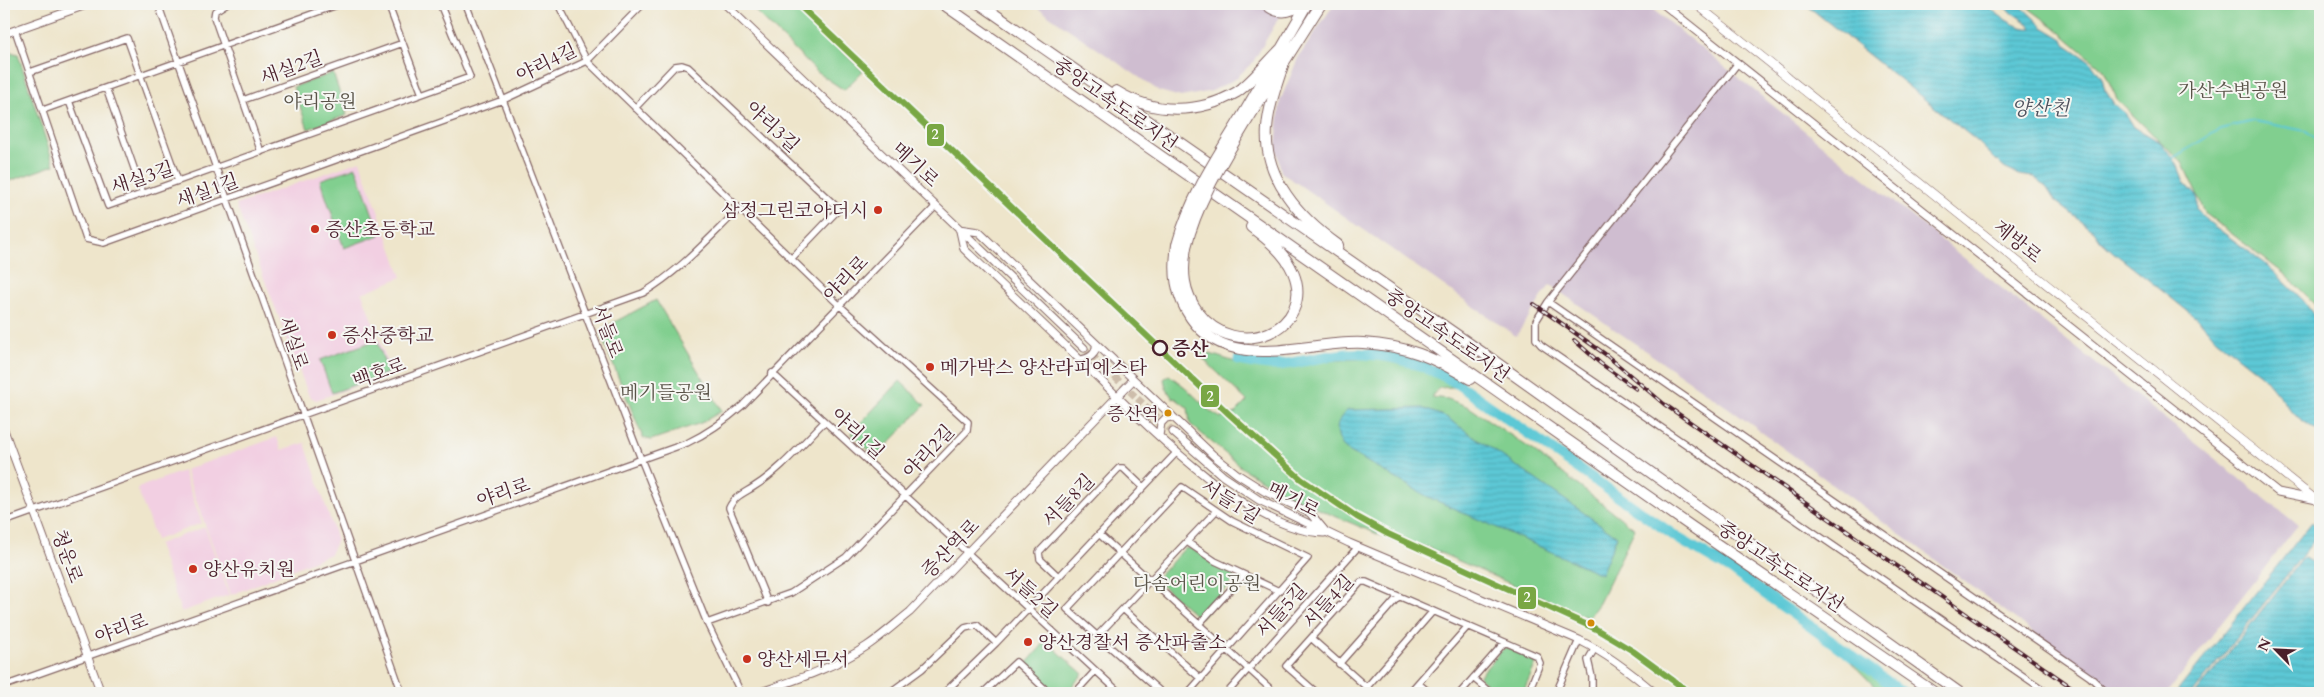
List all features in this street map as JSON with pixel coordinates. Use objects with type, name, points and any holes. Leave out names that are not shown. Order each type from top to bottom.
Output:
[{"type":"highway","name":"중앙고속도로지선","points":[[943,4],[1935,693]]},
{"type":"highway","name":"중앙고속도로지선","points":[[980,4],[1427,314],[1960,693]]},
{"type":"highway","points":[[989,4],[1103,84],[1130,100],[1154,107],[1181,110],[1212,104],[1238,91],[1284,46]]},
{"type":"highway","points":[[1266,4],[1278,12],[1286,12],[1302,4]]},
{"type":"highway","points":[[1247,114],[1307,4]]},
{"type":"highway","points":[[1321,4],[1247,114],[1195,196],[1184,220],[1175,277],[1183,304],[1200,328],[1219,342],[1240,349],[1262,351],[1360,343],[1391,346],[1418,352],[1475,382],[1671,518],[1692,526]]},
{"type":"highway","points":[[1286,56],[1271,104],[1267,127],[1269,157],[1281,187],[1303,216],[1334,242],[1418,301],[1427,314]]},
{"type":"highway","points":[[1144,145],[1153,157],[1261,235],[1280,252],[1288,262],[1296,280],[1296,297],[1288,319],[1275,331],[1259,337],[1234,337],[1218,332],[1204,320],[1186,288],[1181,246]]},
{"type":"main road","name":"제방로","points":[[1696,4],[2319,502]]},
{"type":"street","points":[[4,34],[89,4]]},
{"type":"street","name":"새실로","points":[[158,4],[402,693]]},
{"type":"street","name":"새실2길","points":[[226,4],[215,11],[214,17],[243,100],[403,42]]},
{"type":"street","points":[[43,110],[340,4]]},
{"type":"street","points":[[388,4],[422,94]]},
{"type":"street","name":"새실3길","points":[[69,101],[108,206],[470,77],[440,4]]},
{"type":"street","name":"서들로","points":[[466,4],[641,459],[707,623],[741,693]]},
{"type":"street","points":[[558,4],[587,61],[839,305]]},
{"type":"street","name":"야리4길","points":[[503,100],[587,61],[642,4]]},
{"type":"street","name":"메기로","points":[[725,4],[1084,348]]},
{"type":"street","points":[[1663,4],[2278,492],[2319,502]]},
{"type":"street","name":"새실1길","points":[[14,30],[86,239],[104,243],[503,100]]},
{"type":"street","points":[[30,72],[127,38],[178,182]]},
{"type":"street","points":[[1738,63],[1548,302],[1536,321],[1534,329],[1536,339],[1541,345],[2048,693]]},
{"type":"street","name":"야리3길","points":[[635,108],[675,66],[682,65],[688,67],[839,210],[791,259]]},
{"type":"street","points":[[106,88],[143,194]]},
{"type":"street","points":[[243,100],[261,152]]},
{"type":"street","name":"야리로","points":[[4,686],[687,443],[716,428],[743,405],[936,206]]},
{"type":"street","name":"백호로","points":[[4,522],[643,293],[664,280],[739,208]]},
{"type":"street","points":[[960,230],[979,232],[1196,441],[1237,474],[1264,491],[1310,513],[1327,534],[1306,533],[1253,508],[1224,490],[1177,452],[964,249],[960,230]]},
{"type":"street","points":[[1548,302],[2090,677],[2107,693]]},
{"type":"street","name":"야리2길","points":[[707,623],[768,603],[791,593],[846,557],[967,431],[968,422],[839,305]]},
{"type":"street","points":[[1080,360],[1092,356],[1096,349],[1096,344]]},
{"type":"street","name":"야리1길","points":[[772,374],[967,554]]},
{"type":"street","name":"증산역로","points":[[758,693],[826,668],[869,645],[910,612],[1133,380]]},
{"type":"street","points":[[1159,436],[1161,423],[1166,418],[1172,417]]},
{"type":"street","points":[[768,603],[728,508],[732,501],[777,470],[824,422]]},
{"type":"street","name":"청운로","points":[[4,430],[101,693]]},
{"type":"street","name":"메기로","points":[[1173,432],[1224,476],[1259,500],[1327,534],[1579,640],[1595,648],[1636,676],[1656,693]]},
{"type":"street","points":[[944,693],[996,643],[1026,609],[1177,452]]},
{"type":"street","name":"서들8길","points":[[1058,576],[1038,555],[1052,538],[1119,468],[1124,468],[1143,487]]},
{"type":"street","name":"서들1길","points":[[1162,693],[1067,610],[1182,487],[1215,512],[1258,536],[1308,558],[1188,693]]},
{"type":"street","points":[[1097,636],[1215,512]]},
{"type":"street","points":[[1099,534],[1276,693]]},
{"type":"street","points":[[1187,542],[1215,561],[1243,576],[1279,591]]},
{"type":"street","name":"서들5길","points":[[1227,693],[1358,547]]},
{"type":"street","name":"서들2길","points":[[967,554],[1120,693]]},
{"type":"street","points":[[1199,624],[1243,576]]},
{"type":"street","name":"서들4길","points":[[1373,693],[1310,638],[1361,582],[1366,582],[1537,656],[1540,663],[1528,693]]},
{"type":"street","points":[[1339,664],[1398,597]]},
{"type":"street","points":[[1123,609],[1201,679]]},
{"type":"street","points":[[1366,688],[1433,612]]},
{"type":"street","points":[[889,693],[922,669],[965,628],[971,625],[976,625],[996,643]]},
{"type":"street","points":[[1409,693],[1468,626]]},
{"type":"street","points":[[1310,638],[1286,666],[1317,693]]},
{"type":"street","points":[[1556,693],[1579,640]]},
{"type":"street","points":[[1460,693],[1504,643]]},
{"type":"street","points":[[1592,693],[1592,677],[1588,660],[1595,648]]},
{"type":"street","points":[[984,693],[1016,662],[1044,688],[1039,693]]},
{"type":"street","points":[[1076,693],[1095,671]]},
{"type":"street","points":[[1473,678],[1491,693]]},
{"type":"street","points":[[1418,683],[1430,693]]},
{"type":"shaded area","points":[[1032,4],[1287,4],[1253,62],[1235,79],[1212,91],[1181,97],[1159,91]]},
{"type":"shaded area","points":[[1334,4],[1646,4],[2298,525],[2167,693],[2113,693],[2092,675],[1730,409],[1550,285],[1516,336],[1281,172],[1276,147],[1280,101],[1298,58]]},
{"type":"shaded area","points":[[360,161],[402,277],[362,293],[392,374],[316,400],[309,396],[236,205]]},
{"type":"shaded area","points":[[277,437],[281,450],[305,443],[337,540],[330,554],[231,595],[185,470]]},
{"type":"shaded area","points":[[183,471],[202,523],[156,540],[137,488]]},
{"type":"shaded area","name":"양산유치원","points":[[205,527],[229,595],[181,612],[158,544]]},
{"type":"green space","points":[[748,4],[792,4],[863,71],[844,90],[817,72]]},
{"type":"green space","name":"가산수변공원","points":[[2023,4],[2320,4],[2320,309],[2287,276],[2206,214],[2182,162],[2118,101],[2103,69],[2053,26]]},
{"type":"green space","points":[[4,50],[18,54],[54,165],[4,183]]},
{"type":"green space","name":"야리공원","points":[[333,73],[347,115],[308,129],[293,87]]},
{"type":"green space","points":[[356,167],[380,235],[344,248],[320,180]]},
{"type":"green space","name":"메기들공원","points":[[656,300],[722,411],[701,423],[651,440],[643,438],[601,335],[605,327]]},
{"type":"green space","points":[[377,340],[388,373],[332,393],[320,360]]},
{"type":"green space","points":[[1192,348],[1244,365],[1278,369],[1313,362],[1371,358],[1427,370],[1454,387],[1439,388],[1431,397],[1448,399],[1469,407],[1528,447],[1635,529],[1599,603],[1588,618],[1427,547],[1408,547],[1292,498],[1245,470],[1190,424],[1188,408],[1175,398],[1173,399],[1166,388],[1164,379],[1169,375],[1185,387],[1211,412],[1221,418],[1235,413],[1247,401]]},
{"type":"green space","points":[[900,381],[925,405],[876,457],[851,433]]},
{"type":"green space","name":"다솜어린이공원","points":[[1190,548],[1234,574],[1235,579],[1201,617],[1197,617],[1159,583],[1158,577],[1184,549]]},
{"type":"green space","points":[[1046,641],[1083,674],[1066,693],[1057,693],[1025,665]]},
{"type":"green space","points":[[1508,647],[1534,658],[1536,663],[1523,693],[1497,693],[1481,679],[1480,675],[1504,648]]},
{"type":"green space","points":[[1847,658],[1897,693],[1878,693],[1878,690]]},
{"type":"water","name":"양산천","points":[[1805,4],[1985,4],[2013,24],[2032,28],[1999,4],[2019,4],[2043,27],[2063,39],[2065,44],[2090,61],[2102,78],[2105,90],[2114,104],[2126,114],[2134,127],[2160,142],[2170,154],[2178,166],[2184,182],[2197,196],[2197,209],[2206,220],[2266,264],[2303,300],[2320,324],[2320,433],[2295,415],[2263,376],[2216,339],[2202,323],[2113,252],[2101,241],[2094,231],[2055,201],[2047,188],[2034,177],[2019,175],[2004,168],[1977,141]]},
{"type":"water","points":[[1422,408],[1446,417],[1617,536],[1601,574],[1428,497],[1345,449],[1339,439],[1338,424],[1348,410]]},
{"type":"water","points":[[2312,522],[2320,529],[2320,533],[2193,693],[2176,693]]},
{"type":"water","points":[[2304,557],[2320,567],[2320,693],[2196,693]]},
{"type":"waterway","points":[[2173,158],[2220,129],[2254,121],[2306,131],[2320,141]]},
{"type":"waterway","points":[[1239,360],[1277,365],[1342,354],[1376,355],[1411,362],[1444,376],[1679,539],[1732,570],[1903,693]]},
{"type":"tunnel","points":[[1084,348],[1173,432]]},
{"type":"railway","points":[[1534,304],[1605,354],[1664,404],[2080,693]]},
{"type":"railway","points":[[1574,340],[1600,363],[1636,389]]},
{"type":"transit line","name":"2","points":[[798,4],[1229,414],[1301,479],[1357,517],[1388,534],[1596,629],[1633,651],[1690,693]]},
{"type":"place","name":"삼정그린코아더시","points":[[878,210]]},
{"type":"place","name":"증산초등학교","points":[[315,229]]},
{"type":"place","name":"증산중학교","points":[[332,335]]},
{"type":"place","name":"증산","points":[[1160,348]]},
{"type":"place","name":"메가박스 양산라피에스타","points":[[930,367]]},
{"type":"place","name":"증산역","points":[[1168,413]]},
{"type":"place","name":"양산유치원","points":[[193,569]]},
{"type":"place","name":"양산경찰서 증산파출소","points":[[1028,642]]},
{"type":"place","name":"양산세무서","points":[[747,659]]}]
